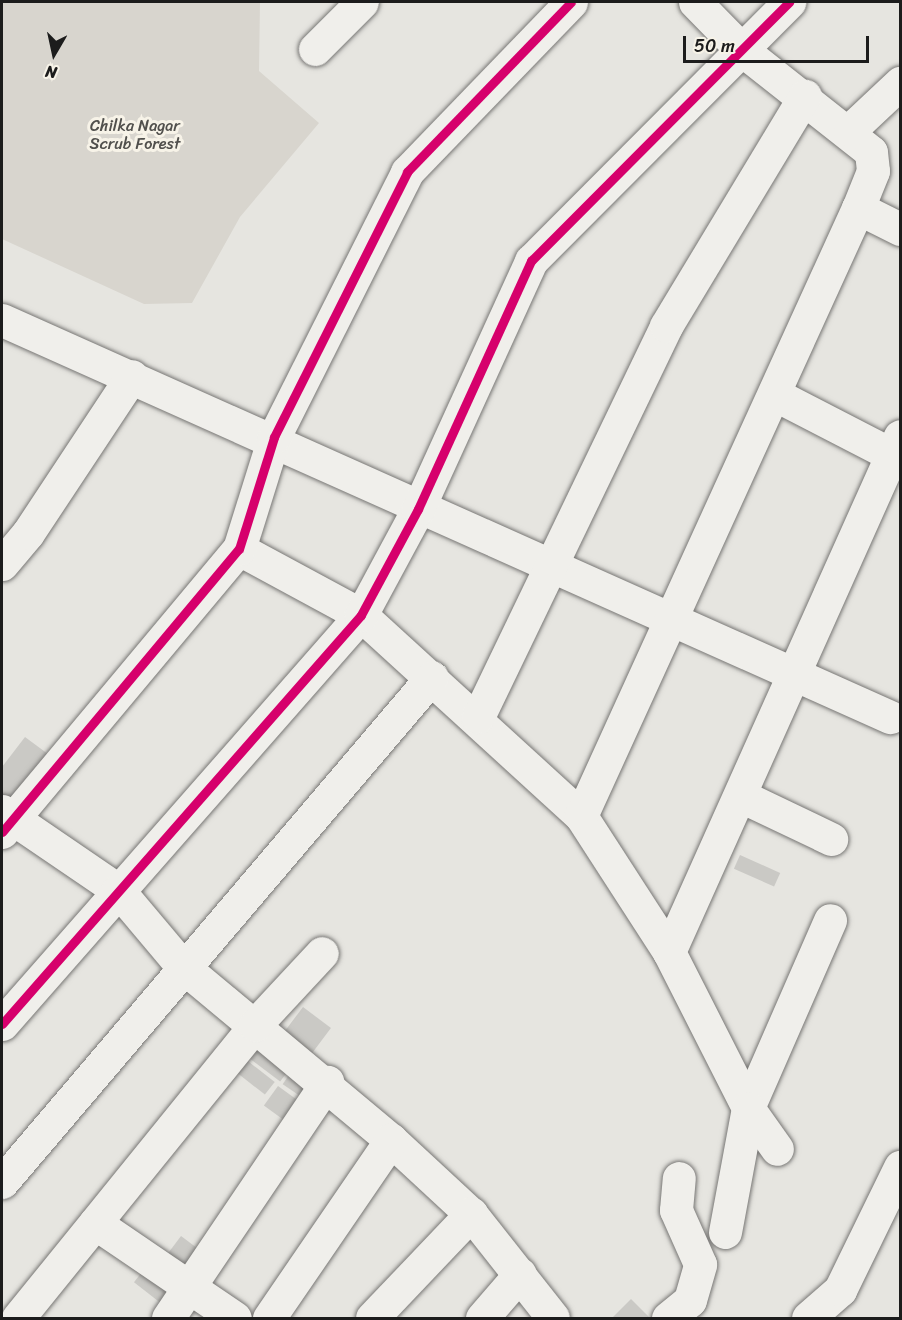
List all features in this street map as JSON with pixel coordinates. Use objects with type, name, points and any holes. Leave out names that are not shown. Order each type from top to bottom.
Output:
[{"type":"street","points":[[315,49],[362,2]]},
{"type":"street","points":[[553,1318],[471,1214],[327,1082],[182,966],[118,890],[5,820],[239,549],[274,437],[407,172],[571,2]]},
{"type":"street","points":[[581,816],[668,616],[774,394],[873,171],[871,152],[850,130],[742,50],[695,2]]},
{"type":"street","points":[[2,1024],[361,615],[418,509],[531,261],[789,2]]},
{"type":"street","points":[[850,130],[900,84]]},
{"type":"street","points":[[478,717],[554,566],[666,326],[805,96]]},
{"type":"street","points":[[858,208],[900,230]]},
{"type":"street","points":[[5,330],[132,376],[274,437],[418,509],[668,616],[796,677],[890,717]]},
{"type":"street","points":[[2,564],[28,534],[132,376]]},
{"type":"street","points":[[669,951],[796,677],[896,446],[774,394]]},
{"type":"street","points":[[239,549],[361,615],[478,717],[581,816],[669,951],[747,1108],[777,1149]]},
{"type":"street","points":[[2,1182],[182,966],[432,678]]},
{"type":"street","points":[[741,795],[831,839]]},
{"type":"street","points":[[726,1232],[747,1108],[831,920]]},
{"type":"street","points":[[18,1318],[255,1025],[322,953]]},
{"type":"street","points":[[168,1318],[327,1082]]},
{"type":"street","points":[[269,1318],[391,1140]]},
{"type":"street","points":[[808,1318],[840,1290],[900,1167]]},
{"type":"street","points":[[669,1318],[690,1300],[700,1264],[676,1210],[679,1179]]},
{"type":"street","points":[[372,1318],[471,1214]]},
{"type":"street","points":[[95,1223],[188,1289],[235,1318]]},
{"type":"street","points":[[482,1318],[520,1274]]},
{"type":"green space","name":"Chilka Nagar Scrub Forest","points":[[2,2],[260,2],[259,71],[319,123],[240,217],[192,303],[144,304],[2,239]]},
{"type":"building","points":[[25,737],[52,757],[14,805],[2,796],[2,767]]},
{"type":"building","points":[[740,855],[780,873],[774,887],[734,869]]},
{"type":"building","points":[[303,1007],[331,1028],[307,1059],[280,1038]]},
{"type":"building","points":[[260,1040],[293,1065],[280,1081],[247,1057]]},
{"type":"building","points":[[244,1058],[275,1082],[265,1095],[234,1071]]},
{"type":"building","points":[[295,1066],[319,1082],[307,1100],[283,1084]]},
{"type":"building","points":[[278,1086],[303,1104],[289,1124],[264,1105]]},
{"type":"building","points":[[181,1236],[205,1254],[184,1281],[161,1263]]},
{"type":"building","points":[[142,1272],[168,1292],[160,1303],[134,1282]]},
{"type":"building","points":[[631,1299],[649,1317],[612,1318]]},
{"type":"cycle path","points":[[2,832],[239,549],[274,437],[407,172],[571,2]]},
{"type":"cycle path","points":[[2,1024],[361,615],[418,509],[531,261],[789,2]]}]
